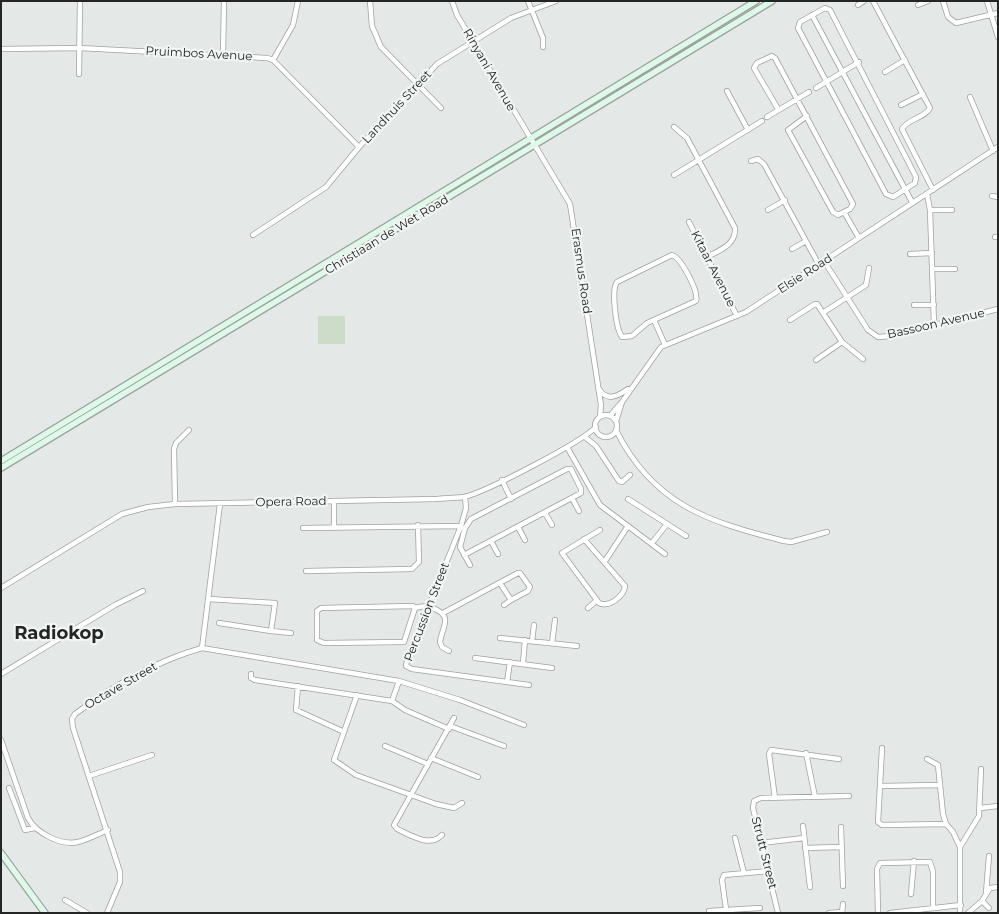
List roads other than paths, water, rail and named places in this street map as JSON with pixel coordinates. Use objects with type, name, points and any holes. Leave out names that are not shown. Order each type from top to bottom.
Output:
[{"type":"main road","name":"Christiaan de Wet Road","points":[[1,461],[756,1]]},
{"type":"main road","name":"Christiaan de Wet Road","points":[[1,468],[535,147],[772,1]]},
{"type":"main road","points":[[1,853],[45,913]]},
{"type":"street","points":[[79,74],[80,1]]},
{"type":"street","points":[[223,55],[224,1]]},
{"type":"street","points":[[298,1],[290,32],[273,60],[359,147]]},
{"type":"street","points":[[370,1],[372,26],[378,41],[386,52],[442,108]]},
{"type":"street","name":"Rinyani Avenue","points":[[452,1],[457,15],[535,147]]},
{"type":"street","points":[[528,1],[543,38],[543,47]]},
{"type":"street","name":"Landhuis Street","points":[[253,235],[322,189],[418,82],[437,64],[472,40],[510,18],[556,1]]},
{"type":"street","points":[[858,5],[864,1]]},
{"type":"street","points":[[873,1],[930,110],[909,122],[903,130],[933,190]]},
{"type":"street","points":[[918,6],[928,1]]},
{"type":"street","points":[[942,1],[947,14],[953,22],[959,23],[991,13],[998,13]]},
{"type":"street","points":[[987,1],[998,37]]},
{"type":"street","points":[[825,8],[830,10],[859,62],[916,177],[915,183],[893,197],[886,194],[826,82],[798,28],[800,22],[825,8]]},
{"type":"street","points":[[812,15],[912,202]]},
{"type":"street","name":"Pruimbos Avenue","points":[[1,49],[80,48],[262,57],[273,60]]},
{"type":"street","points":[[778,109],[754,69],[757,63],[774,56],[807,116],[852,204],[850,209],[844,212],[835,215],[832,212],[789,132],[791,126],[807,116]]},
{"type":"street","points":[[885,72],[905,60]]},
{"type":"street","points":[[816,88],[859,62]]},
{"type":"street","points":[[727,91],[748,130]]},
{"type":"street","points":[[767,117],[809,92]]},
{"type":"street","points":[[901,104],[923,94]]},
{"type":"street","points":[[970,98],[993,150]]},
{"type":"street","points":[[674,175],[762,121]]},
{"type":"street","points":[[674,127],[685,134],[735,228],[735,238],[732,242],[707,257]]},
{"type":"street","name":"Erasmus Road","points":[[535,147],[570,204],[577,236],[601,405],[600,417]]},
{"type":"street","name":"Elsie Road","points":[[616,421],[622,402],[631,387],[656,352],[665,345],[737,316],[819,265],[998,147]]},
{"type":"street","points":[[751,161],[762,161],[819,265]]},
{"type":"street","points":[[927,194],[930,210],[934,325]]},
{"type":"street","points":[[768,210],[785,200]]},
{"type":"street","points":[[930,210],[952,210]]},
{"type":"street","points":[[844,212],[860,238]]},
{"type":"street","name":"Kitaar Avenue","points":[[689,222],[737,316]]},
{"type":"street","points":[[792,249],[806,241]]},
{"type":"street","points":[[910,254],[932,252]]},
{"type":"street","points":[[676,256],[697,294],[696,301],[654,320],[632,336],[622,337],[613,294],[614,285],[664,257],[676,256]]},
{"type":"street","name":"Bassoon Avenue","points":[[824,261],[868,330],[878,337],[891,336],[998,309]]},
{"type":"street","points":[[824,312],[866,285],[869,268]]},
{"type":"street","points":[[932,269],[955,269]]},
{"type":"street","points":[[790,320],[814,304],[818,304],[842,342],[863,359]]},
{"type":"street","points":[[914,304],[934,305]]},
{"type":"street","points":[[654,320],[665,345]]},
{"type":"street","points":[[816,360],[842,342]]},
{"type":"street","points":[[598,387],[601,393],[610,398],[620,396],[631,387]]},
{"type":"street","name":"Elsie Road","points":[[609,415],[622,402]]},
{"type":"street","name":"Erasmus Road","points":[[601,405],[609,415]]},
{"type":"street","points":[[623,444],[610,436],[600,434],[596,427],[600,417],[609,415],[616,421],[616,430],[623,444],[665,494],[711,520],[791,542],[827,532]]},
{"type":"street","name":"Opera Road","points":[[1,588],[122,514],[148,507],[175,504],[465,496],[502,480],[567,447],[586,436],[596,427]]},
{"type":"street","points":[[175,504],[174,449],[176,443],[189,430]]},
{"type":"street","points":[[610,436],[616,430]]},
{"type":"street","name":"Opera Road","points":[[586,436],[600,434]]},
{"type":"street","points":[[586,436],[596,446],[619,481],[622,482],[630,475]]},
{"type":"street","points":[[567,447],[600,505],[608,513],[665,554]]},
{"type":"street","points":[[464,555],[580,493],[581,489],[569,468],[471,519],[461,542],[461,550],[464,555],[470,565]]},
{"type":"street","points":[[502,480],[511,499]]},
{"type":"street","name":"Percussion Street","points":[[465,496],[466,508],[461,526],[406,666],[412,669],[529,685]]},
{"type":"street","points":[[572,498],[579,511]]},
{"type":"street","points":[[628,499],[686,536]]},
{"type":"street","points":[[334,500],[334,526]]},
{"type":"street","points":[[220,504],[202,648],[399,681],[460,700],[524,725]]},
{"type":"street","points":[[544,513],[552,525]]},
{"type":"street","points":[[652,543],[667,524]]},
{"type":"street","points":[[306,571],[412,569],[419,562],[418,525]]},
{"type":"street","points":[[303,528],[334,526],[461,526]]},
{"type":"street","points":[[605,561],[628,526]]},
{"type":"street","points":[[518,527],[525,540]]},
{"type":"street","points":[[584,540],[605,561],[625,586],[626,589],[610,604],[604,605],[597,600],[562,553],[600,530]]},
{"type":"street","points":[[492,540],[498,554]]},
{"type":"street","points":[[444,613],[518,572],[524,576],[530,587],[528,591],[504,605]]},
{"type":"street","points":[[500,583],[511,600]]},
{"type":"street","points":[[1,674],[115,605],[143,591]]},
{"type":"street","points":[[208,599],[274,602],[271,631]]},
{"type":"street","points":[[588,608],[597,600]]},
{"type":"street","points":[[416,608],[404,642],[324,643],[317,640],[317,611],[321,608],[412,606],[416,608],[428,606],[444,613]]},
{"type":"street","points":[[444,613],[446,625],[440,642],[442,647],[449,651]]},
{"type":"street","points":[[552,643],[555,620]]},
{"type":"street","points":[[219,624],[291,634]]},
{"type":"street","points":[[532,641],[534,625]]},
{"type":"street","points":[[500,638],[577,646]]},
{"type":"street","points":[[523,663],[525,640]]},
{"type":"street","name":"Octave Street","points":[[107,913],[121,877],[108,830],[72,724],[75,714],[143,671],[202,648]]},
{"type":"street","points":[[475,658],[552,668]]},
{"type":"street","points":[[507,682],[510,662]]},
{"type":"street","points":[[251,674],[255,680],[392,701],[405,710],[504,746]]},
{"type":"street","points":[[392,701],[399,681]]},
{"type":"street","points":[[298,686],[296,710],[342,731]]},
{"type":"street","points":[[357,695],[334,756],[336,762],[356,775],[449,808],[454,808],[462,802]]},
{"type":"street","points":[[442,836],[429,842],[395,828],[410,793],[454,718]]},
{"type":"street","points":[[1,740],[28,818],[35,828],[55,839],[71,842],[108,830]]},
{"type":"street","points":[[385,746],[428,764]]},
{"type":"street","points":[[882,748],[878,822],[880,824],[946,824]]},
{"type":"street","points":[[839,759],[776,749],[770,751],[775,798],[849,796]]},
{"type":"street","points":[[806,753],[815,797]]},
{"type":"street","points":[[89,776],[152,755]]},
{"type":"street","points":[[431,758],[478,777]]},
{"type":"street","points":[[927,759],[938,765],[939,784],[946,824],[953,832],[960,847],[960,913]]},
{"type":"street","points":[[960,847],[975,825],[980,808],[981,769]]},
{"type":"street","points":[[881,786],[939,784]]},
{"type":"street","points":[[9,788],[24,827],[28,831],[35,828]]},
{"type":"street","name":"Strutt Street","points":[[775,798],[755,800],[753,806],[778,913]]},
{"type":"street","points":[[980,808],[998,806]]},
{"type":"street","points":[[803,826],[810,888]]},
{"type":"street","points":[[841,828],[843,886]]},
{"type":"street","points":[[735,838],[744,872]]},
{"type":"street","points":[[761,843],[804,838]]},
{"type":"street","points":[[805,848],[841,847]]},
{"type":"street","points":[[986,894],[989,856]]},
{"type":"street","points":[[911,894],[914,860]]},
{"type":"street","points":[[878,913],[878,865],[880,863],[926,860],[932,865],[933,908]]},
{"type":"street","points":[[726,909],[722,877],[744,872],[769,871]]},
{"type":"street","points":[[968,913],[982,901],[992,887],[998,887]]},
{"type":"street","points":[[65,900],[87,913]]},
{"type":"street","points":[[982,901],[989,908]]},
{"type":"street","points":[[829,913],[842,912],[843,904]]},
{"type":"street","points":[[890,913],[961,905]]},
{"type":"street","points":[[709,911],[760,908]]},
{"type":"district","name":"Radiokop","points":[[59,634]]}]
